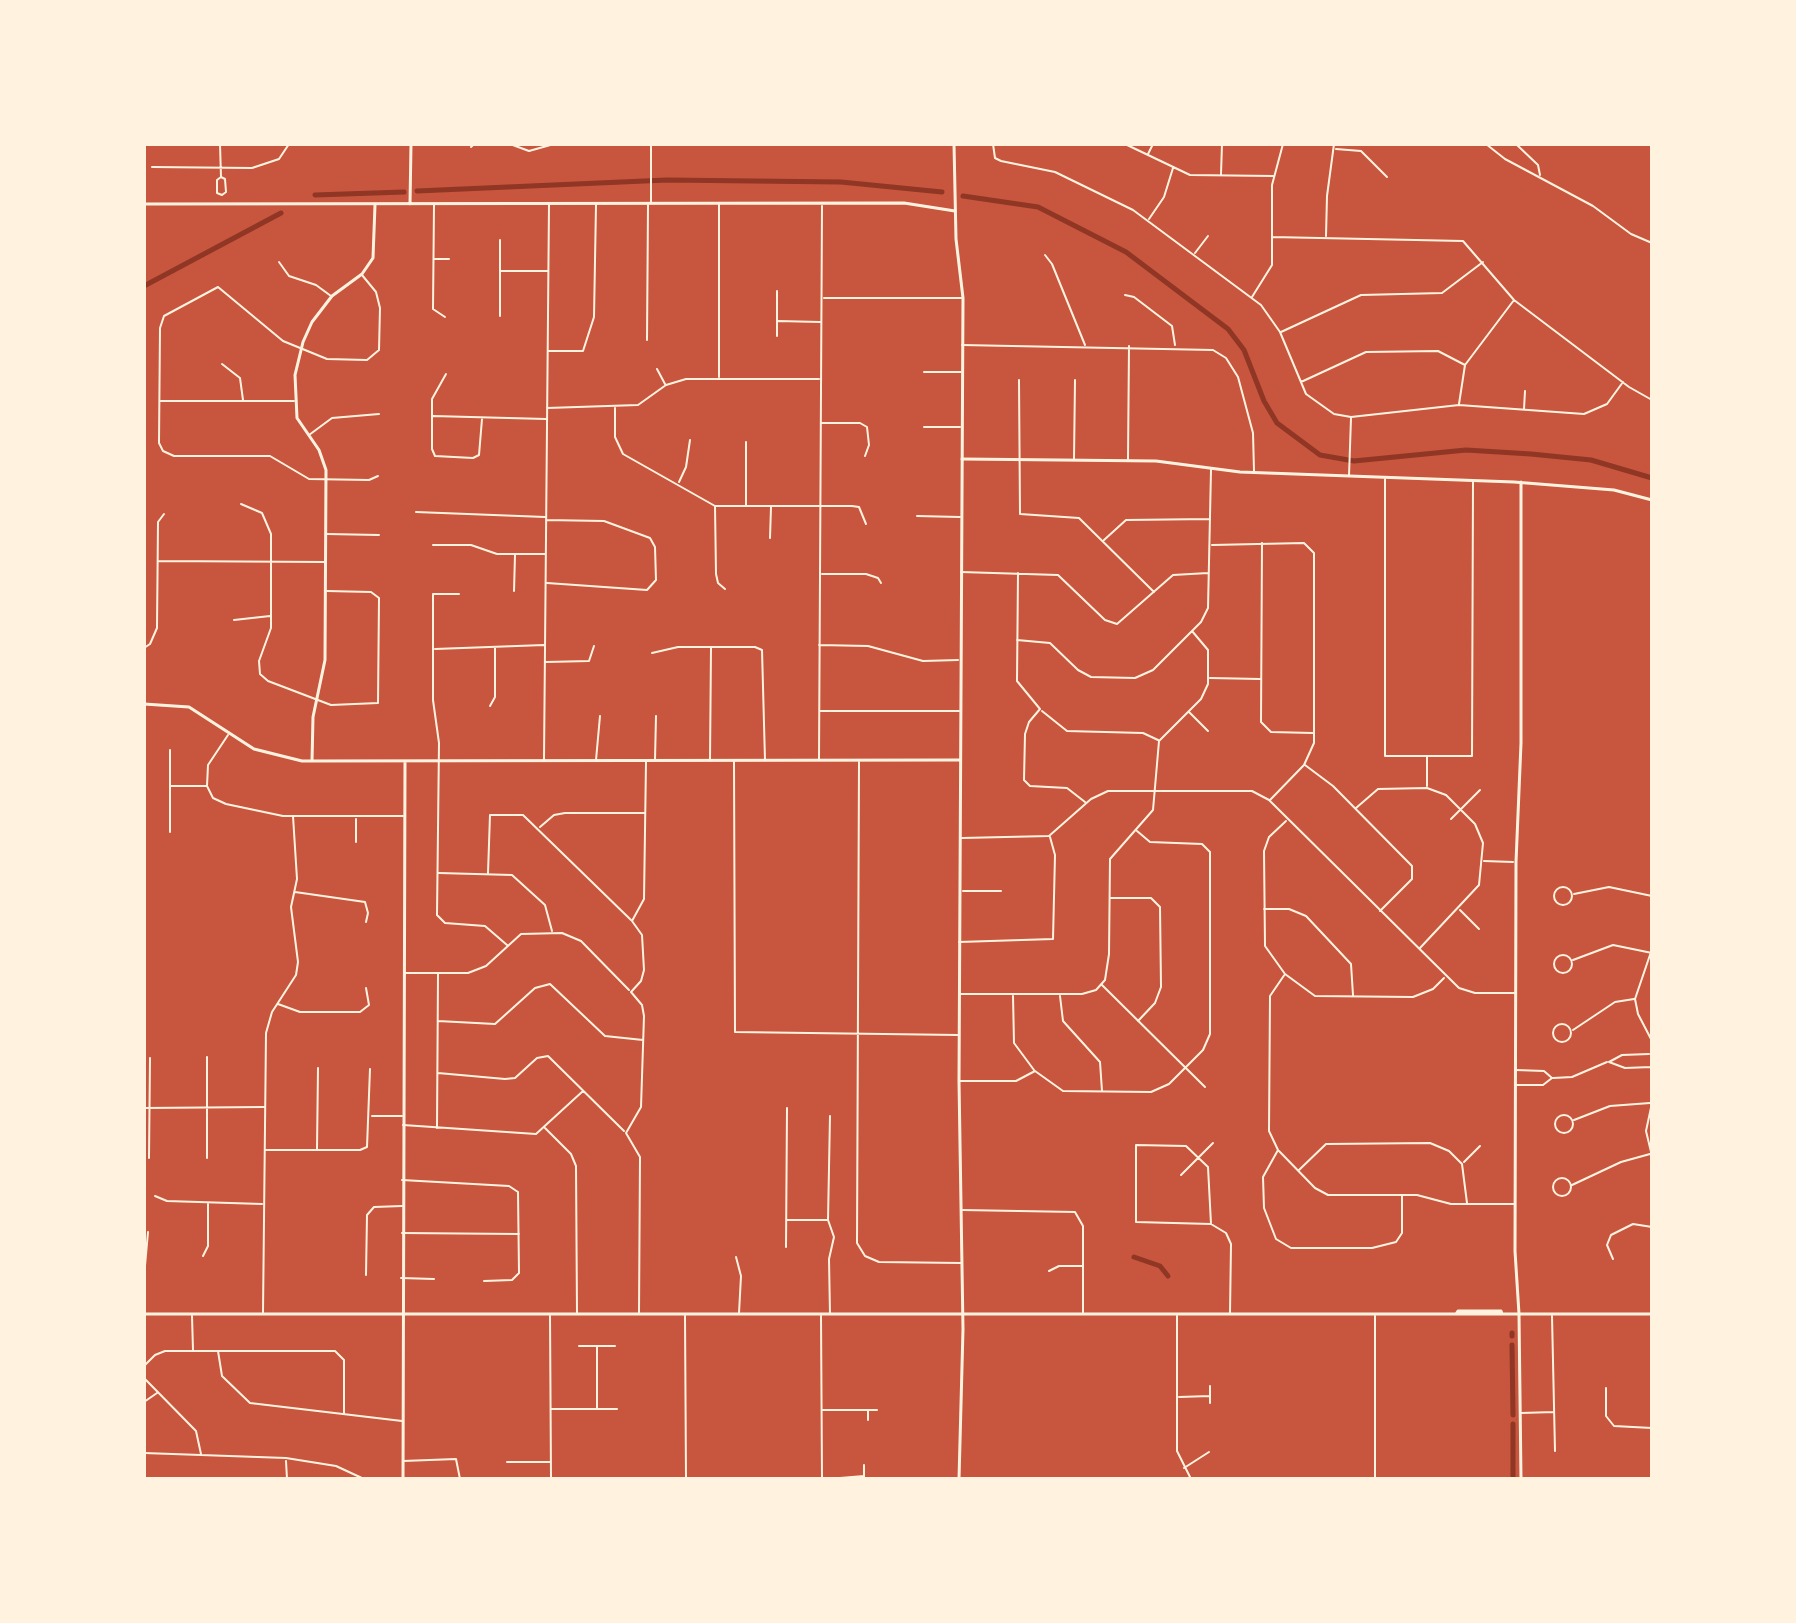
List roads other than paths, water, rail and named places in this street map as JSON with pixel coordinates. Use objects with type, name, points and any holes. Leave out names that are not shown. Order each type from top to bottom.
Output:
[{"type":"street","points":[[220,144],[221,177],[217,180],[217,193],[222,195],[222,204]]},
{"type":"street","points":[[152,167],[252,168],[279,159],[289,144]]},
{"type":"street","points":[[410,204],[411,144]]},
{"type":"street","points":[[510,144],[529,151],[554,144]]},
{"type":"street","points":[[647,340],[651,144]]},
{"type":"street","points":[[954,144],[963,298],[959,711],[959,1081],[963,1316],[959,1479]]},
{"type":"street","points":[[993,144],[995,158],[1055,172],[1148,220],[1251,298],[1272,317],[1299,383],[1320,407],[1351,417],[1459,405],[1584,414],[1597,411],[1623,382]]},
{"type":"street","points":[[1125,144],[1190,175],[1275,176]]},
{"type":"street","points":[[1148,155],[1153,144]]},
{"type":"street","points":[[1221,176],[1222,144]]},
{"type":"street","points":[[1251,298],[1269,274],[1275,176],[1283,144]]},
{"type":"street","points":[[1326,237],[1327,196],[1334,144]]},
{"type":"street","points":[[1486,144],[1505,159],[1593,206],[1631,234],[1652,243]]},
{"type":"street","points":[[1516,144],[1538,165],[1540,176]]},
{"type":"street","points":[[1335,149],[1361,151],[1387,177]]},
{"type":"street","points":[[1148,220],[1164,197],[1173,168]]},
{"type":"street","points":[[719,203],[719,379]]},
{"type":"street","points":[[144,204],[914,204],[956,211]]},
{"type":"street","points":[[434,204],[433,309],[445,317]]},
{"type":"street","points":[[544,761],[549,204]]},
{"type":"street","points":[[548,351],[583,351],[595,311],[596,204]]},
{"type":"street","points":[[819,760],[822,204]]},
{"type":"street","points":[[312,761],[317,701],[324,671],[326,479],[323,456],[297,418],[294,401],[300,350],[312,322],[332,296],[362,274],[374,254],[375,205]]},
{"type":"street","points":[[1194,254],[1208,236]]},
{"type":"street","points":[[1272,237],[1451,238],[1463,241],[1514,300],[1623,382],[1652,400]]},
{"type":"street","points":[[500,240],[500,316]]},
{"type":"street","points":[[1045,255],[1052,264],[1086,346]]},
{"type":"street","points":[[434,259],[449,259]]},
{"type":"street","points":[[279,262],[289,276],[316,285],[332,296]]},
{"type":"street","points":[[1280,332],[1361,295],[1442,293],[1483,262]]},
{"type":"street","points":[[500,271],[548,271]]},
{"type":"street","points":[[362,274],[380,299],[380,346],[376,355],[367,360],[335,360],[300,350],[272,335],[218,287],[164,316],[160,328],[159,443],[163,451],[174,456],[270,456],[286,462],[301,476],[369,480],[378,476]]},
{"type":"street","points":[[777,291],[777,336]]},
{"type":"street","points":[[1125,295],[1134,297],[1174,328],[1175,347]]},
{"type":"street","points":[[822,298],[963,298]]},
{"type":"street","points":[[1459,405],[1465,365],[1514,300]]},
{"type":"street","points":[[777,321],[821,322]]},
{"type":"street","points":[[962,345],[1213,350],[1235,370],[1253,433],[1254,472]]},
{"type":"street","points":[[1128,461],[1129,346]]},
{"type":"street","points":[[1299,383],[1366,352],[1438,351],[1465,365]]},
{"type":"street","points":[[222,364],[240,378],[243,401]]},
{"type":"street","points":[[657,369],[666,385]]},
{"type":"street","points":[[924,372],[962,372]]},
{"type":"street","points":[[446,374],[432,399],[435,456],[477,457],[482,448],[482,419]]},
{"type":"street","points":[[547,408],[638,405],[666,385],[686,379],[820,379]]},
{"type":"street","points":[[1019,380],[1020,514],[1079,518],[1154,592]]},
{"type":"street","points":[[1074,461],[1075,380]]},
{"type":"street","points":[[1524,410],[1525,391]]},
{"type":"street","points":[[159,401],[294,401]]},
{"type":"street","points":[[615,408],[617,447],[630,459],[715,506],[859,507],[866,524]]},
{"type":"street","points":[[308,435],[332,418],[379,414]]},
{"type":"street","points":[[432,416],[547,419]]},
{"type":"street","points":[[1349,477],[1351,417]]},
{"type":"street","points":[[821,423],[860,423],[867,427],[869,445],[865,456]]},
{"type":"street","points":[[924,427],[962,427]]},
{"type":"street","points":[[678,483],[686,467],[690,440]]},
{"type":"street","points":[[746,442],[746,506]]},
{"type":"street","points":[[961,459],[1128,461],[1254,472],[1521,482],[1614,490],[1652,500]]},
{"type":"street","points":[[1017,640],[1050,643],[1086,676],[1135,678],[1149,673],[1192,631],[1208,608],[1211,468]]},
{"type":"street","points":[[1385,478],[1385,756],[1472,756],[1473,480]]},
{"type":"street","points":[[1521,482],[1515,1204],[1521,1479]]},
{"type":"street","points":[[241,504],[256,508],[266,519],[271,562],[270,635],[258,670],[268,681],[331,705],[378,703],[381,695],[378,595],[371,592],[326,591]]},
{"type":"street","points":[[715,506],[716,574],[718,583],[725,589]]},
{"type":"street","points":[[770,538],[771,506]]},
{"type":"street","points":[[416,512],[604,521],[650,538],[655,547],[656,580],[652,588],[607,589],[587,583],[546,583]]},
{"type":"street","points":[[144,648],[150,644],[157,628],[158,522],[164,514]]},
{"type":"street","points":[[917,516],[961,517]]},
{"type":"street","points":[[1103,540],[1126,520],[1211,519]]},
{"type":"street","points":[[326,534],[379,535]]},
{"type":"street","points":[[1262,543],[1261,722],[1266,730],[1314,733]]},
{"type":"street","points":[[1210,545],[1304,543],[1311,547],[1314,733],[1304,765],[1269,800]]},
{"type":"street","points":[[433,545],[471,545],[497,554],[546,554]]},
{"type":"street","points":[[514,591],[515,554]]},
{"type":"street","points":[[158,561],[326,562]]},
{"type":"street","points":[[960,572],[1058,575],[1113,624],[1125,620],[1177,573],[1209,573]]},
{"type":"street","points":[[1018,573],[1017,681],[1040,709],[1067,731],[1143,733],[1159,741]]},
{"type":"street","points":[[820,574],[866,574],[878,578],[881,583]]},
{"type":"street","points":[[459,594],[433,594],[439,761],[440,920],[485,926],[507,945]]},
{"type":"street","points":[[234,620],[271,616]]},
{"type":"street","points":[[959,994],[1087,993],[1102,985],[1108,968],[1110,859],[1153,810],[1159,741],[1204,695],[1208,678],[1208,650],[1192,631]]},
{"type":"street","points":[[433,649],[545,645]]},
{"type":"street","points":[[819,645],[868,646],[923,661],[960,660]]},
{"type":"street","points":[[490,706],[495,697],[495,646]]},
{"type":"street","points":[[545,662],[589,661],[594,646]]},
{"type":"street","points":[[710,761],[711,647]]},
{"type":"street","points":[[652,653],[666,648],[755,647],[762,650],[765,761]]},
{"type":"street","points":[[1208,678],[1261,679]]},
{"type":"street","points":[[144,704],[189,707],[228,734],[267,755],[312,761],[959,760]]},
{"type":"street","points":[[1040,709],[1029,722],[1025,734],[1025,782],[1030,786],[1067,788],[1086,803]]},
{"type":"street","points":[[819,711],[959,711]]},
{"type":"street","points":[[1188,711],[1208,731]]},
{"type":"street","points":[[596,761],[600,716]]},
{"type":"street","points":[[655,761],[656,716]]},
{"type":"street","points":[[228,734],[208,765],[207,786],[213,798],[262,814],[404,816]]},
{"type":"street","points":[[170,750],[170,832]]},
{"type":"street","points":[[1427,756],[1427,788]]},
{"type":"street","points":[[859,760],[856,1236],[865,1256],[886,1263],[963,1263]]},
{"type":"street","points":[[403,1479],[401,1278],[405,761]]},
{"type":"street","points":[[632,921],[644,899],[646,761]]},
{"type":"street","points":[[734,761],[735,1032],[959,1035]]},
{"type":"street","points":[[1304,765],[1356,808],[1412,866],[1412,879],[1380,911]]},
{"type":"street","points":[[170,786],[207,786]]},
{"type":"street","points":[[1356,808],[1378,789],[1427,788],[1446,795],[1475,824],[1483,843],[1479,885],[1418,950]]},
{"type":"street","points":[[1451,819],[1480,790]]},
{"type":"street","points":[[959,838],[1049,836],[1086,803],[1108,791],[1258,792],[1459,988],[1475,993],[1516,993]]},
{"type":"street","points":[[539,827],[554,815],[565,813],[646,813]]},
{"type":"street","points":[[488,873],[490,815],[523,815],[539,827],[632,921],[642,935],[644,970],[641,981],[631,992]]},
{"type":"street","points":[[263,1314],[266,1033],[277,1003],[298,969],[291,907],[297,873],[293,816]]},
{"type":"street","points":[[356,816],[356,842]]},
{"type":"street","points":[[1287,820],[1265,844],[1264,909],[1266,951],[1285,974],[1315,996],[1353,997],[1413,997],[1433,989],[1445,977]]},
{"type":"street","points":[[1013,994],[1014,1043],[1035,1071],[1058,1090],[1160,1090],[1203,1050],[1210,1034],[1210,852],[1202,844],[1150,842],[1137,831]]},
{"type":"street","points":[[959,942],[1053,939],[1055,855],[1049,836]]},
{"type":"street","points":[[1483,861],[1516,862]]},
{"type":"street","points":[[438,873],[512,875],[549,911],[552,933]]},
{"type":"street","points":[[1574,894],[1609,887],[1652,896]]},
{"type":"street","points":[[1567,888],[1574,894],[1572,900],[1560,904],[1552,897],[1555,891],[1567,888]]},
{"type":"street","points":[[959,891],[1001,891]]},
{"type":"street","points":[[294,892],[365,902],[366,922]]},
{"type":"street","points":[[1109,898],[1151,898],[1159,904],[1161,987],[1155,1003],[1138,1021]]},
{"type":"street","points":[[1264,909],[1289,909],[1306,916],[1351,964],[1353,997]]},
{"type":"street","points":[[1459,909],[1479,929]]},
{"type":"street","points":[[403,973],[478,971],[521,934],[572,935],[581,941],[631,992],[644,1011],[641,1107],[626,1133]]},
{"type":"street","points":[[1572,1185],[1566,1179],[1554,1182],[1551,1188],[1559,1195],[1570,1191],[1572,1185],[1621,1162],[1651,1155],[1646,1131],[1652,1103],[1651,1039],[1638,1014],[1635,999],[1652,952],[1613,945],[1573,960]]},
{"type":"street","points":[[1566,955],[1573,960],[1572,967],[1561,972],[1552,967],[1554,960],[1566,955]]},
{"type":"street","points":[[437,1128],[438,973]]},
{"type":"street","points":[[1285,974],[1272,989],[1270,1002],[1269,1131],[1278,1150],[1298,1171],[1328,1195],[1402,1195],[1467,1204],[1515,1204]]},
{"type":"street","points":[[438,1021],[495,1024],[535,988],[550,984],[605,1036],[644,1040]]},
{"type":"street","points":[[1102,985],[1205,1087]]},
{"type":"street","points":[[277,1003],[300,1012],[360,1012],[369,1005],[366,988]]},
{"type":"street","points":[[1060,994],[1063,1021],[1100,1062],[1102,1092]]},
{"type":"street","points":[[1573,1030],[1565,1024],[1554,1029],[1551,1036],[1560,1041],[1570,1038],[1573,1030],[1615,1002],[1635,999]]},
{"type":"street","points":[[1516,1085],[1543,1085],[1552,1078],[1572,1077],[1622,1055],[1651,1054]]},
{"type":"street","points":[[438,1073],[515,1078],[545,1055],[626,1133],[640,1157],[639,1314]]},
{"type":"street","points":[[207,1057],[207,1158]]},
{"type":"street","points":[[149,1158],[150,1058]]},
{"type":"street","points":[[1609,1062],[1625,1068],[1651,1067]]},
{"type":"street","points":[[317,1150],[318,1068]]},
{"type":"street","points":[[264,1150],[360,1150],[367,1147],[370,1069]]},
{"type":"street","points":[[1516,1070],[1544,1071],[1552,1078]]},
{"type":"street","points":[[959,1081],[1016,1081],[1035,1071]]},
{"type":"street","points":[[403,1125],[525,1135],[545,1128],[584,1090]]},
{"type":"street","points":[[1574,1120],[1566,1115],[1555,1120],[1553,1127],[1562,1132],[1571,1128],[1574,1120],[1610,1106],[1652,1103]]},
{"type":"street","points":[[144,1108],[265,1107]]},
{"type":"street","points":[[786,1247],[787,1108]]},
{"type":"street","points":[[370,1116],[402,1116]]},
{"type":"street","points":[[830,1116],[828,1220],[834,1237],[829,1259],[830,1315]]},
{"type":"street","points":[[545,1128],[571,1154],[576,1166],[577,1314]]},
{"type":"street","points":[[1211,1224],[1212,1179],[1200,1156],[1186,1146],[1174,1143],[1136,1145],[1136,1222],[1211,1224],[1226,1233],[1231,1244],[1230,1314]]},
{"type":"street","points":[[1181,1175],[1213,1143]]},
{"type":"street","points":[[1298,1171],[1326,1144],[1430,1143],[1449,1151],[1462,1164],[1467,1204]]},
{"type":"street","points":[[1462,1164],[1480,1146]]},
{"type":"street","points":[[1278,1150],[1265,1168],[1263,1201],[1281,1244],[1291,1248],[1372,1248],[1396,1242],[1402,1233],[1402,1195]]},
{"type":"street","points":[[402,1180],[515,1188],[521,1196],[520,1267],[516,1277],[507,1281],[484,1281]]},
{"type":"street","points":[[155,1196],[167,1201],[264,1204]]},
{"type":"street","points":[[203,1256],[208,1246],[208,1203]]},
{"type":"street","points":[[366,1275],[367,1215],[374,1207],[402,1206]]},
{"type":"street","points":[[961,1210],[1068,1210],[1080,1218],[1083,1226],[1083,1315]]},
{"type":"street","points":[[786,1220],[828,1220]]},
{"type":"street","points":[[1613,1259],[1607,1245],[1611,1235],[1633,1224],[1652,1227]]},
{"type":"street","points":[[144,1277],[148,1232]]},
{"type":"street","points":[[402,1233],[521,1234]]},
{"type":"street","points":[[736,1257],[741,1276],[739,1315]]},
{"type":"street","points":[[1049,1271],[1059,1266],[1083,1266]]},
{"type":"street","points":[[401,1278],[434,1279]]},
{"type":"street","points":[[144,1314],[1652,1314]]},
{"type":"street","points":[[192,1314],[193,1351]]},
{"type":"street","points":[[550,1314],[551,1479]]},
{"type":"street","points":[[1177,1314],[1177,1451],[1191,1479]]},
{"type":"street","points":[[1552,1314],[1555,1451]]},
{"type":"street","points":[[685,1315],[686,1479]]},
{"type":"street","points":[[821,1315],[822,1479]]},
{"type":"street","points":[[1375,1315],[1375,1479]]},
{"type":"street","points":[[579,1346],[615,1346]]},
{"type":"street","points":[[597,1346],[597,1409]]},
{"type":"street","points":[[218,1351],[222,1376],[250,1403],[403,1421]]},
{"type":"street","points":[[144,1366],[159,1352],[339,1352],[344,1360],[344,1414]]},
{"type":"street","points":[[144,1378],[196,1431],[201,1455]]},
{"type":"street","points":[[1210,1386],[1210,1403]]},
{"type":"street","points":[[1606,1388],[1609,1422],[1614,1426],[1652,1428]]},
{"type":"street","points":[[144,1402],[158,1392]]},
{"type":"street","points":[[1177,1397],[1210,1396]]},
{"type":"street","points":[[551,1409],[617,1409]]},
{"type":"street","points":[[822,1410],[877,1410]]},
{"type":"street","points":[[868,1410],[868,1420]]},
{"type":"street","points":[[1521,1413],[1555,1412]]},
{"type":"street","points":[[1183,1468],[1209,1452]]},
{"type":"street","points":[[144,1453],[286,1458],[336,1466],[364,1479]]},
{"type":"street","points":[[286,1458],[287,1479]]},
{"type":"street","points":[[403,1461],[458,1460],[460,1479]]},
{"type":"street","points":[[507,1462],[551,1462]]},
{"type":"street","points":[[828,1479],[864,1478],[864,1465]]},
{"type":"waterway","points":[[417,191],[667,180],[841,182],[942,192]]},
{"type":"waterway","points":[[315,195],[404,192]]},
{"type":"waterway","points":[[963,196],[1038,207],[1126,252],[1228,329],[1244,350],[1264,401],[1277,423],[1320,455],[1354,461],[1466,450],[1531,454],[1591,460],[1652,478]]},
{"type":"waterway","points":[[144,286],[281,213]]},
{"type":"waterway","points":[[1134,1257],[1160,1266],[1168,1276]]},
{"type":"waterway","points":[[1512,1345],[1513,1415]]},
{"type":"waterway","points":[[1513,1424],[1513,1479]]}]
